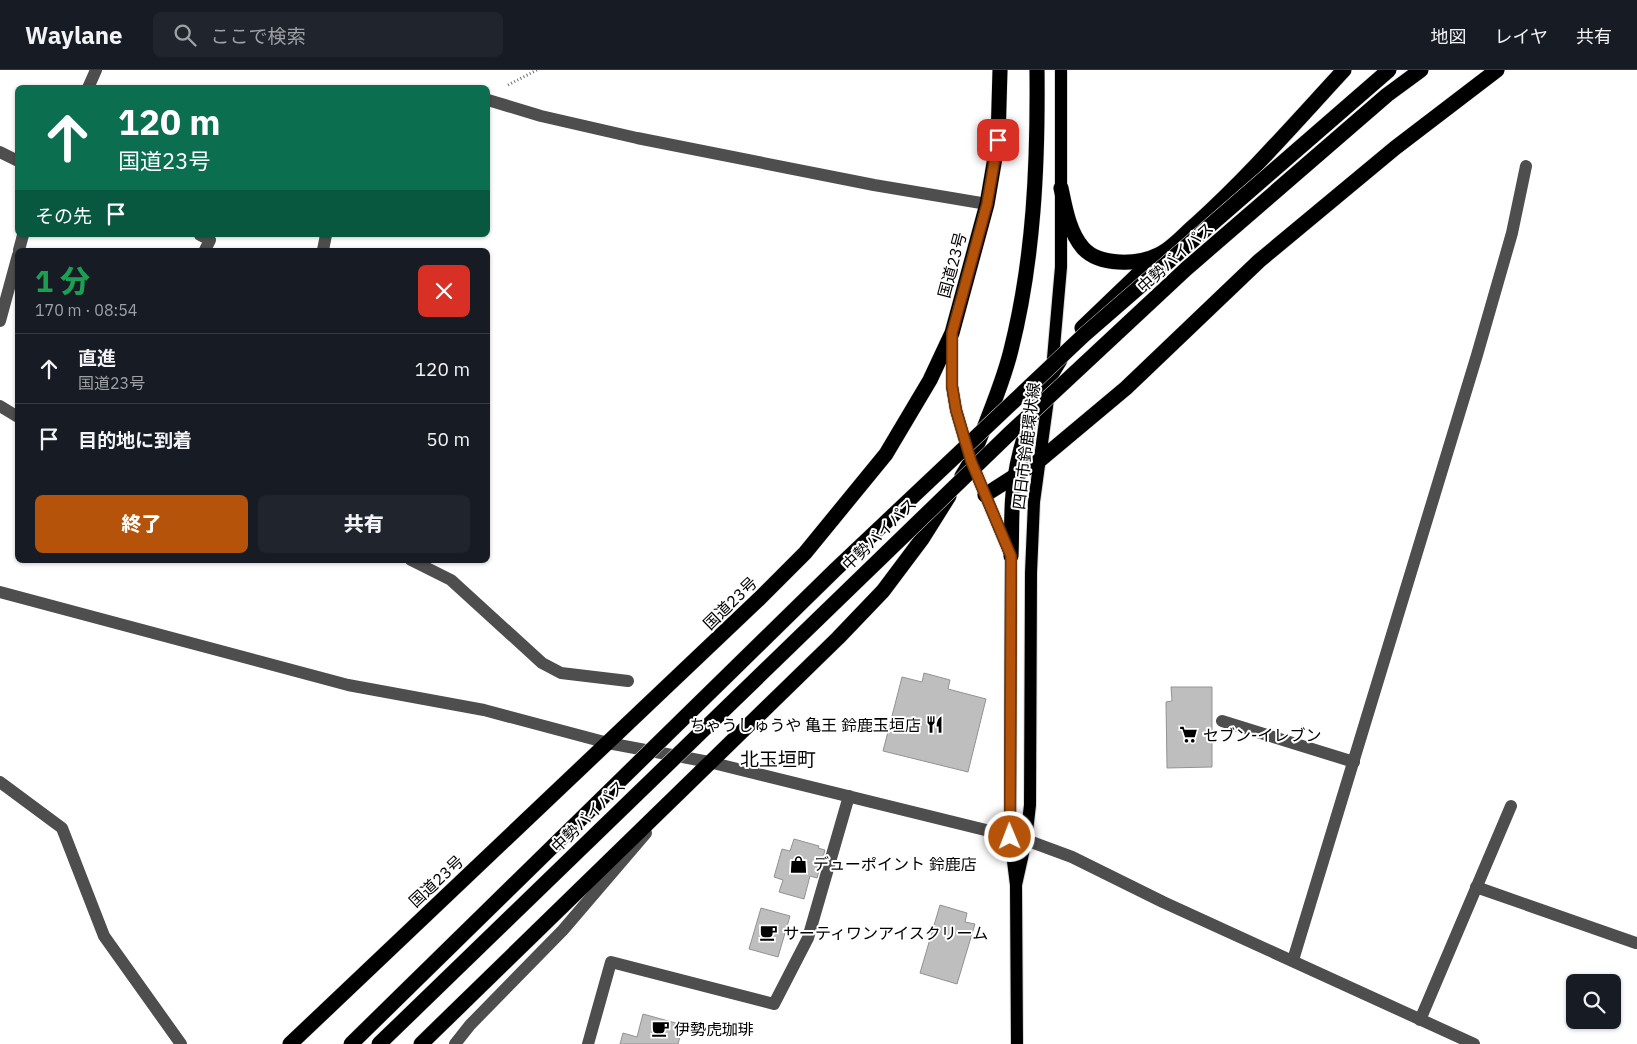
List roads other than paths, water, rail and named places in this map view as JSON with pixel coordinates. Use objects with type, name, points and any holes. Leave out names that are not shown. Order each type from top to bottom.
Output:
[{"type":"highway","name":"国道23号","points":[[290,1044],[772,586],[805,553],[886,454],[930,380],[952,333],[987,204],[998,140],[1000,70]]},
{"type":"highway","points":[[421,1044],[838,638],[882,591],[922,539],[971,461],[1011,352],[1027,278],[1034,198],[1037,70]]},
{"type":"highway","points":[[1011,556],[1013,493],[1022,445],[1036,406],[1051,376],[1080,330],[1158,256],[1218,204],[1344,70]]},
{"type":"highway","name":"中勢バイパス","points":[[351,1044],[835,570],[1084,335],[1389,70]]},
{"type":"highway","name":"中勢バイパス","points":[[379,1044],[1009,434],[1186,269],[1387,95],[1421,70]]},
{"type":"highway","points":[[985,495],[1040,460],[1126,388],[1259,261],[1395,148],[1497,70]]},
{"type":"highway","points":[[1061,188],[1067,215],[1075,234],[1083,248],[1094,257],[1119,263],[1158,256]]},
{"type":"main road","name":"四日市鈴鹿環状線","points":[[1016,885],[1026,840],[1030,804],[1031,573],[1034,502],[1051,376],[1061,267],[1061,70]]},
{"type":"main road","name":"四日市鈴鹿環状線","points":[[952,333],[952,386],[956,410],[971,461],[1011,556],[1010,837],[1016,885],[1017,1044]]},
{"type":"street","points":[[89,85],[96,70]]},
{"type":"street","points":[[490,101],[541,116],[637,138],[854,181],[987,204]]},
{"type":"street","points":[[0,152],[15,160]]},
{"type":"street","points":[[1293,960],[1477,355],[1512,234],[1526,166]]},
{"type":"street","points":[[0,321],[15,266]]},
{"type":"street","points":[[0,406],[15,415]]},
{"type":"street","points":[[417,563],[451,580],[542,663],[561,673],[628,681]]},
{"type":"street","points":[[0,592],[203,648],[348,685],[484,710],[608,743],[709,762],[1026,840],[1072,857],[1163,902],[1474,1044]]},
{"type":"street","points":[[1222,721],[1354,762]]},
{"type":"street","points":[[0,782],[62,828],[104,936],[181,1044]]},
{"type":"street","points":[[455,1044],[470,1025],[563,930],[680,793]]},
{"type":"street","points":[[588,1044],[611,962],[774,1004],[808,938],[849,796]]},
{"type":"street","points":[[1420,1020],[1511,806]]},
{"type":"street","points":[[1476,887],[1636,944]]},
{"type":"place","name":"ちゃうしゅうや 亀王 鈴鹿玉垣店","points":[[935,725]]},
{"type":"place","name":"セブン-イレブン","points":[[1189,735]]},
{"type":"place","name":"デューポイント 鈴鹿店","points":[[799,864]]},
{"type":"place","name":"サーティワンアイスクリーム","points":[[769,933]]},
{"type":"place","name":"伊勢虎珈琲","points":[[660,1029]]},
{"type":"district","name":"北玉垣町","points":[[778,759]]}]
